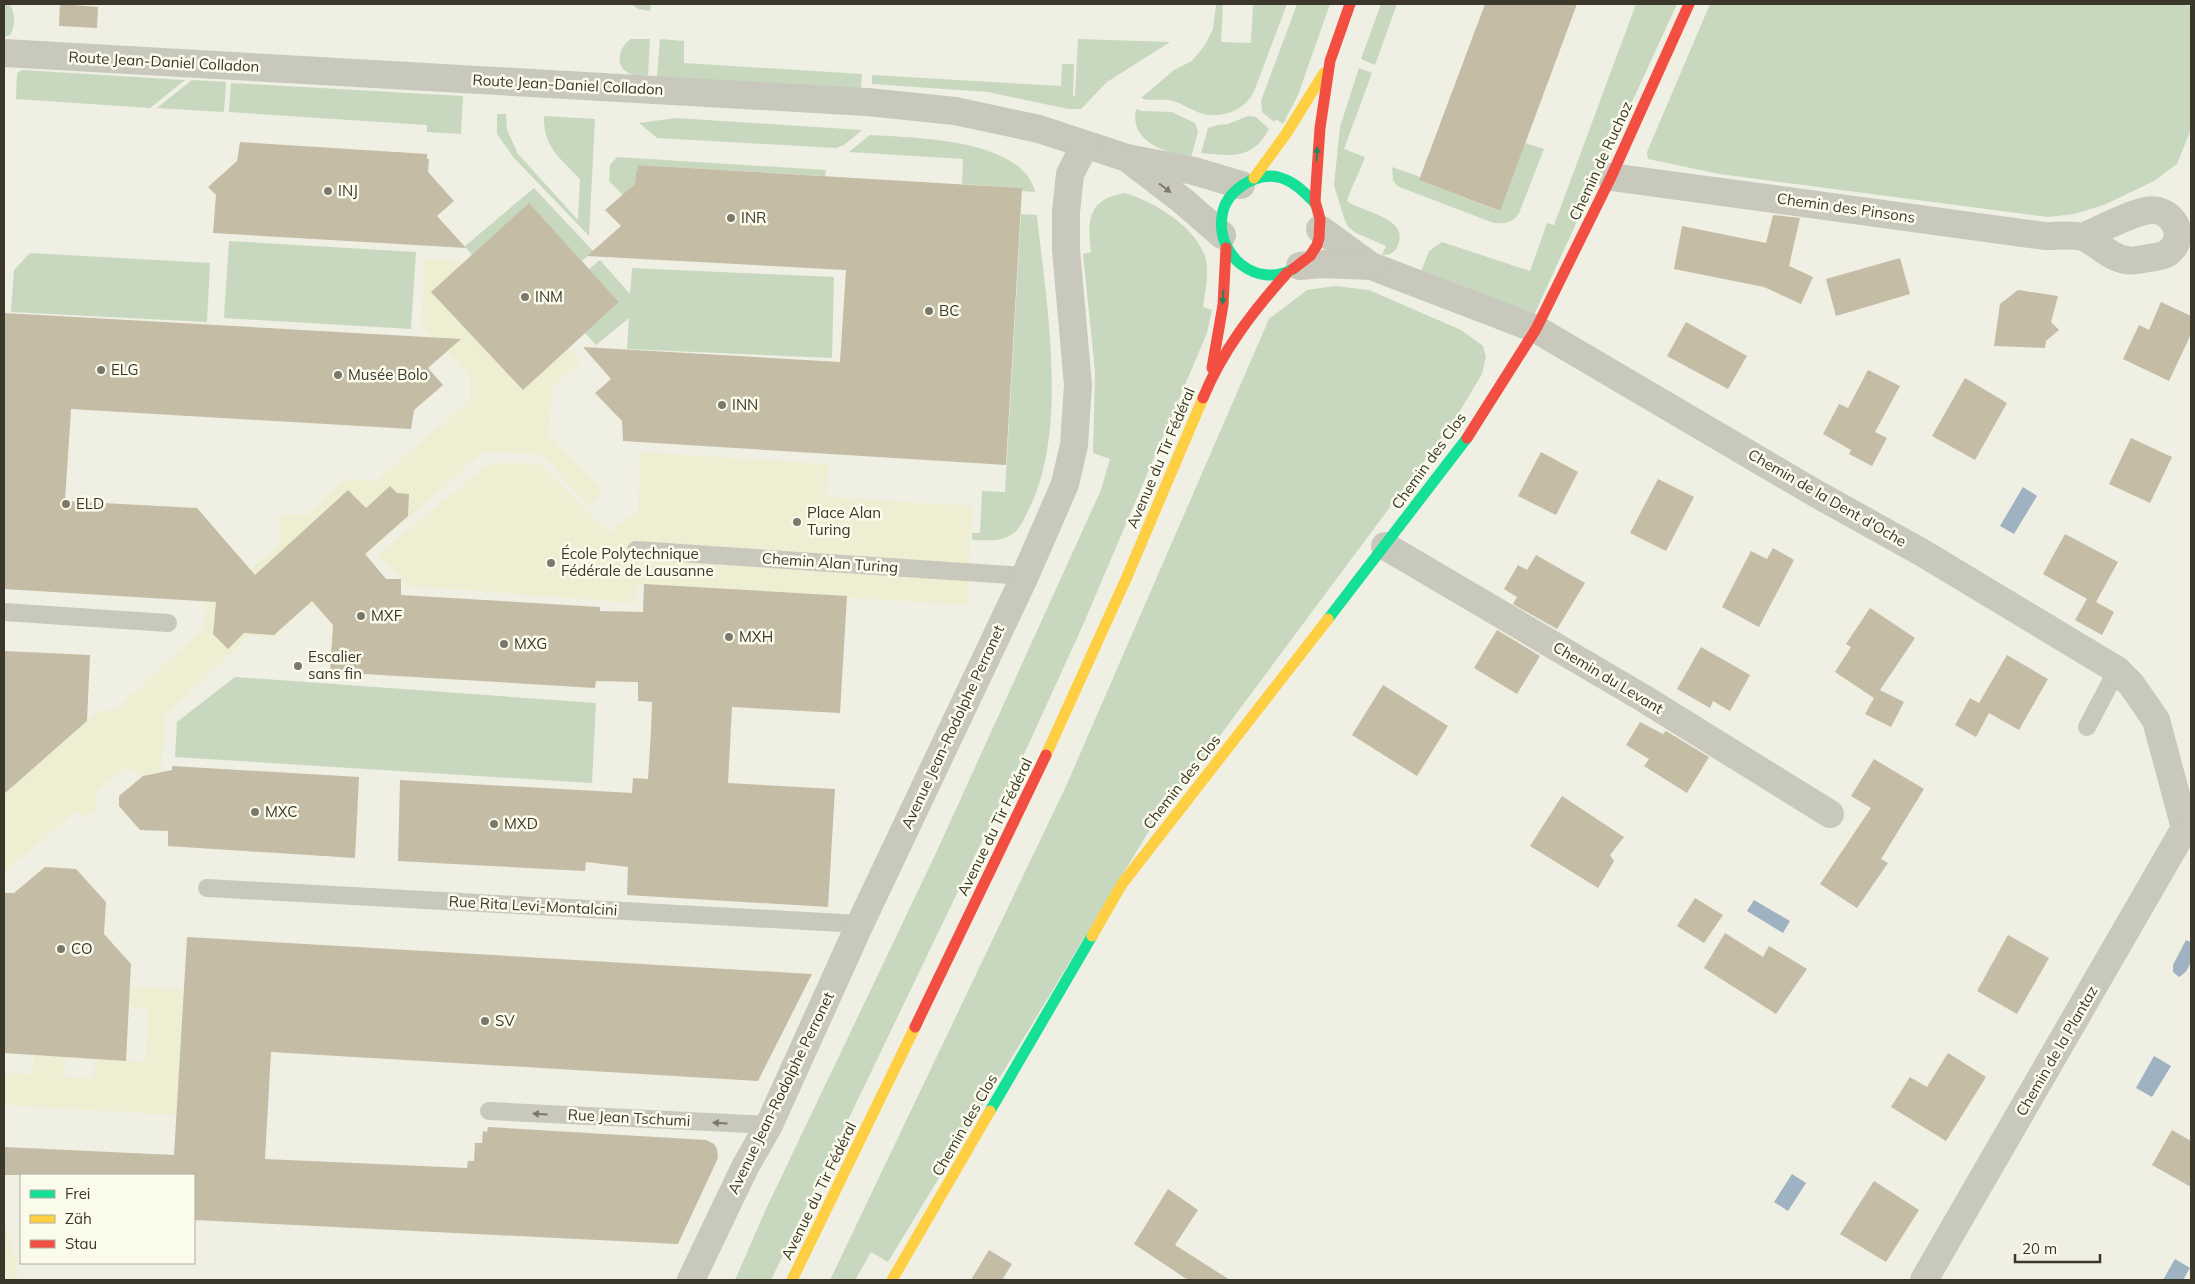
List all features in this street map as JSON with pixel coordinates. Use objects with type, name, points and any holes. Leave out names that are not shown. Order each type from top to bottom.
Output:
[{"type":"main road","points":[[1330,63],[1286,134],[1248,182],[1231,195],[1224,207],[1221,220],[1224,242],[1234,260],[1245,269],[1259,274],[1273,275],[1293,270],[1314,250],[1318,216],[1318,146],[1330,63],[1350,4]]},
{"type":"main road","name":"Chemin de Ruchoz","points":[[1536,328],[1611,176],[1689,4]]},
{"type":"main road","points":[[1248,182],[1268,176],[1282,177],[1296,182],[1307,191],[1318,216]]},
{"type":"main road","name":"Avenue du Tir Fédéral","points":[[1210,380],[1222,305],[1224,242]]},
{"type":"main road","name":"Avenue du Tir Fédéral","points":[[792,1280],[1055,736],[1126,579],[1210,380],[1255,309],[1293,270]]},
{"type":"main road","name":"Chemin des Clos","points":[[892,1280],[1122,884],[1462,446],[1536,328]]},
{"type":"street","name":"Route Jean-Daniel Colladon","points":[[4,52],[867,102],[955,111],[1039,129],[1126,158],[1248,182]]},
{"type":"street","name":"Avenue Jean-Rodolphe Perronet","points":[[691,1280],[768,1125],[860,924],[1025,576],[1065,484],[1074,445],[1078,385],[1066,250],[1066,212],[1070,174],[1085,145]]},
{"type":"street","name":"Route Jean-Daniel Colladon","points":[[1126,158],[1183,201],[1224,242]]},
{"type":"street","name":"Chemin des Pinsons","points":[[1611,176],[2045,236],[2082,237]]},
{"type":"street","name":"Chemin de la Dent d'Oche","points":[[1318,216],[1371,266]]},
{"type":"street","name":"Chemin de la Dent d'Oche","points":[[1293,270],[1322,264],[1371,266],[1536,328],[1815,493],[1921,552],[2117,670],[2131,684],[2156,720],[2188,830]]},
{"type":"street","name":"Chemin du Levant","points":[[1385,546],[1643,698],[1830,814]]},
{"type":"street","name":"Chemin de la Plantaz","points":[[1924,1280],[2188,830]]},
{"type":"lane","name":"Chemin Alan Turing","points":[[636,550],[1025,576]]},
{"type":"lane","points":[[4,612],[168,623]]},
{"type":"lane","points":[[2087,727],[2117,670]]},
{"type":"lane","name":"Rue Rita Levi-Montalcini","points":[[207,888],[860,924]]},
{"type":"lane","name":"Rue Jean Tschumi","points":[[489,1111],[768,1125]]},
{"type":"shaded area","points":[[4,4],[10,5],[14,20],[10,35],[4,37]]},
{"type":"shaded area","points":[[631,4],[651,4],[650,11],[638,9]]},
{"type":"shaded area","points":[[1253,4],[1287,4],[1255,89],[1246,103],[1232,112],[1208,115],[1180,103],[1141,98],[1174,70],[1192,61],[1205,45],[1213,29],[1216,5],[1223,5],[1221,42],[1251,43]]},
{"type":"shaded area","points":[[1297,4],[1330,4],[1298,95],[1283,124],[1276,119],[1274,122],[1262,112],[1261,101]]},
{"type":"shaded area","points":[[1381,4],[1397,4],[1375,65],[1361,59]]},
{"type":"shaded area","points":[[1636,4],[1677,4],[1534,315],[1421,272],[1429,251],[1442,242],[1530,271],[1547,223],[1554,225]]},
{"type":"shaded area","points":[[1710,4],[2176,4],[2191,6],[2191,129],[2177,164],[2154,181],[2104,205],[2074,214],[2048,217],[1719,174],[1648,159],[1647,152]]},
{"type":"shaded area","points":[[631,39],[650,39],[648,75],[633,75],[622,67],[620,62],[621,52]]},
{"type":"shaded area","points":[[660,39],[684,41],[684,63],[862,74],[861,88],[657,77]]},
{"type":"shaded area","points":[[1078,39],[1170,42],[1107,82],[1081,109],[1068,109],[988,92],[872,84],[872,75],[1061,86],[1062,64],[1074,64],[1073,96],[1075,96]]},
{"type":"shaded area","points":[[1359,68],[1372,73],[1344,149],[1365,157],[1347,201],[1384,218],[1398,230],[1400,238],[1396,249],[1386,255],[1382,255],[1386,246],[1356,233],[1348,227],[1334,185],[1340,127]]},
{"type":"shaded area","points":[[22,70],[185,80],[150,108],[16,99],[17,73]]},
{"type":"shaded area","points":[[192,80],[226,82],[224,112],[157,108]]},
{"type":"shaded area","points":[[231,83],[463,96],[461,134],[427,132],[427,125],[229,112]]},
{"type":"shaded area","points":[[1136,109],[1172,112],[1195,123],[1198,131],[1191,158],[1160,149],[1143,137],[1138,130],[1135,120]]},
{"type":"shaded area","points":[[497,114],[506,114],[507,130],[518,154],[578,220],[580,179],[554,151],[550,144],[544,127],[544,116],[595,119],[589,236],[514,158],[497,134]]},
{"type":"shaded area","points":[[1248,116],[1256,117],[1269,129],[1256,146],[1240,154],[1201,153],[1208,128],[1228,124]]},
{"type":"shaded area","points":[[676,118],[862,130],[844,145],[836,148],[657,138],[639,123]]},
{"type":"shaded area","points":[[870,135],[938,140],[964,144],[989,151],[1010,161],[1026,174],[1035,192],[1022,191],[1022,188],[962,184],[963,159],[849,152]]},
{"type":"shaded area","points":[[1525,143],[1544,149],[1519,213],[1514,219],[1507,222],[1491,222],[1397,186],[1393,180],[1392,167],[1420,177],[1419,180],[1499,211]]},
{"type":"shaded area","points":[[617,157],[826,170],[825,176],[639,165],[638,171],[636,171],[635,184],[623,195],[609,181],[610,165]]},
{"type":"shaded area","points":[[534,188],[593,251],[582,261],[529,204],[472,255],[465,246]]},
{"type":"shaded area","points":[[1125,193],[1149,203],[1174,218],[1194,237],[1201,248],[1206,260],[1207,272],[1203,307],[1212,310],[1207,333],[1083,625],[1025,752],[771,1280],[735,1280],[766,1209],[937,851],[1101,490],[1110,459],[1093,453],[1095,371],[1083,254],[1091,252],[1090,221],[1097,206],[1104,200]]},
{"type":"shaded area","points":[[1021,214],[1037,215],[1052,367],[1048,445],[1040,481],[1018,529],[1009,536],[1000,539],[972,540],[972,533],[980,533],[982,491],[1005,492]]},
{"type":"shaded area","points":[[229,241],[416,252],[411,329],[224,318]]},
{"type":"shaded area","points":[[30,253],[210,263],[207,322],[11,312],[14,270]]},
{"type":"shaded area","points":[[425,259],[464,262],[432,292],[523,389],[568,348],[581,361],[552,388],[549,435],[603,492],[589,505],[542,455],[484,451],[369,552],[370,560],[317,607],[306,606],[275,637],[248,636],[165,716],[161,771],[155,776],[143,776],[126,767],[96,792],[96,810],[85,819],[78,810],[4,872],[4,794],[99,711],[115,710],[205,627],[206,601],[240,557],[251,569],[279,544],[280,514],[308,515],[345,479],[376,481],[470,400],[470,376],[421,324]]},
{"type":"shaded area","points":[[600,260],[630,294],[632,268],[834,277],[832,358],[627,349],[629,318],[596,345],[585,333],[619,302],[589,269]]},
{"type":"shaded area","points":[[1335,286],[1369,290],[1461,330],[1483,346],[1486,357],[1482,374],[1454,421],[1149,831],[888,1262],[871,1252],[855,1280],[830,1280],[1067,784],[1269,319],[1307,290]]},
{"type":"shaded area","name":"Place Alan Turing","points":[[640,452],[828,464],[826,497],[972,506],[967,605],[636,585],[634,603],[410,586],[377,555],[490,463],[540,463],[608,533],[638,511]]},
{"type":"shaded area","points":[[235,677],[596,703],[592,783],[175,757],[177,722]]},
{"type":"shaded area","points":[[130,987],[184,990],[176,1115],[4,1105],[4,1073],[33,1074],[34,1056],[65,1057],[63,1077],[94,1079],[95,1059],[145,1062],[149,1009],[129,1007]]},
{"type":"shaded area","points":[[4,1224],[17,1261],[16,1280],[4,1280]]},
{"type":"water","points":[[2023,487],[2037,496],[2014,534],[2000,526]]},
{"type":"water","points":[[1754,900],[1790,921],[1783,933],[1747,911]]},
{"type":"water","points":[[2186,940],[2191,942],[2190,962],[2187,970],[2179,977],[2173,972],[2173,965]]},
{"type":"water","points":[[2154,1056],[2171,1066],[2152,1097],[2136,1088]]},
{"type":"water","points":[[1792,1174],[1806,1183],[1788,1211],[1774,1202]]},
{"type":"water","points":[[2175,1259],[2190,1268],[2183,1280],[2163,1280]]},
{"type":"building","points":[[60,4],[98,7],[97,28],[59,26]]},
{"type":"building","points":[[1485,4],[1577,4],[1500,211],[1419,180]]},
{"type":"building","name":"INJ","points":[[240,142],[427,154],[427,159],[429,159],[428,172],[454,201],[437,216],[466,248],[213,233],[216,195],[208,187],[237,161]]},
{"type":"building","points":[[638,165],[1022,188],[1006,465],[623,441],[622,421],[595,393],[611,379],[583,347],[840,362],[846,270],[587,256],[621,226],[605,210],[635,184]]},
{"type":"building","name":"INM","points":[[529,203],[619,302],[523,390],[431,292]]},
{"type":"building","points":[[1773,215],[1800,218],[1789,266],[1813,277],[1801,304],[1764,287],[1674,269],[1682,226],[1766,243]]},
{"type":"building","points":[[1900,258],[1910,294],[1836,316],[1826,279]]},
{"type":"building","points":[[2018,290],[2058,296],[2051,322],[2059,330],[2046,341],[2045,348],[1994,346],[2000,304]]},
{"type":"building","points":[[2161,302],[2191,316],[2191,334],[2169,381],[2123,359],[2139,325],[2149,330]]},
{"type":"building","points":[[4,313],[461,339],[428,368],[443,385],[414,410],[411,429],[71,409],[65,501],[197,508],[255,575],[348,490],[366,508],[390,486],[397,493],[409,494],[408,516],[365,554],[386,579],[401,579],[401,595],[600,607],[600,611],[643,612],[644,584],[847,596],[840,713],[732,707],[728,783],[835,789],[828,907],[627,895],[628,867],[586,862],[585,871],[398,861],[400,780],[632,793],[633,778],[648,779],[651,731],[652,702],[638,701],[638,682],[596,681],[595,688],[330,672],[333,625],[312,601],[274,635],[244,633],[228,649],[213,634],[216,602],[4,589]]},
{"type":"building","points":[[1686,322],[1747,356],[1728,389],[1667,356]]},
{"type":"building","points":[[1868,370],[1900,386],[1875,432],[1887,438],[1872,466],[1849,454],[1851,450],[1823,434],[1839,404],[1848,408]]},
{"type":"building","points":[[1965,378],[2007,403],[1975,460],[1932,436]]},
{"type":"building","points":[[2131,438],[2172,457],[2150,503],[2109,484]]},
{"type":"building","points":[[1541,452],[1578,472],[1556,515],[1518,496]]},
{"type":"building","points":[[1658,479],[1694,497],[1666,551],[1630,533]]},
{"type":"building","points":[[2065,534],[2118,562],[2096,602],[2114,612],[2102,635],[2075,620],[2087,599],[2043,574]]},
{"type":"building","points":[[1773,548],[1794,560],[1759,627],[1722,607],[1751,551],[1767,559]]},
{"type":"building","points":[[1536,555],[1585,583],[1557,629],[1513,604],[1517,597],[1504,589],[1518,565],[1527,570]]},
{"type":"building","points":[[1870,608],[1915,638],[1880,690],[1904,702],[1891,727],[1865,714],[1874,698],[1835,672],[1851,647],[1846,644]]},
{"type":"building","points":[[1497,630],[1540,656],[1517,694],[1474,668]]},
{"type":"building","points":[[1701,647],[1750,675],[1730,711],[1713,701],[1710,708],[1677,689]]},
{"type":"building","points":[[4,651],[90,655],[87,721],[4,794]]},
{"type":"building","points":[[2007,655],[2048,679],[2019,730],[1989,713],[1976,737],[1955,725],[1970,698],[1979,703]]},
{"type":"building","points":[[1383,685],[1448,726],[1417,776],[1352,735]]},
{"type":"building","points":[[1640,722],[1663,734],[1666,731],[1709,757],[1687,793],[1644,766],[1649,759],[1626,745]]},
{"type":"building","points":[[1874,759],[1924,789],[1881,859],[1888,863],[1857,908],[1820,884],[1871,808],[1851,796]]},
{"type":"building","name":"MXC","points":[[172,766],[359,777],[355,858],[168,846],[168,831],[140,830],[119,806],[119,796],[143,776],[172,770]]},
{"type":"building","points":[[1562,796],[1624,837],[1610,855],[1614,861],[1598,888],[1530,846]]},
{"type":"building","name":"CO","points":[[45,867],[76,869],[106,902],[104,934],[131,964],[126,1061],[4,1053],[4,893],[14,893]]},
{"type":"building","points":[[1695,898],[1723,915],[1704,943],[1677,926]]},
{"type":"building","points":[[1725,933],[1763,957],[1769,946],[1807,969],[1776,1014],[1704,968]]},
{"type":"building","points":[[2008,935],[2049,958],[2017,1014],[1977,991]]},
{"type":"building","name":"SV","points":[[187,937],[812,974],[758,1081],[271,1052],[265,1159],[467,1168],[468,1161],[474,1161],[475,1143],[482,1143],[483,1131],[487,1132],[488,1127],[706,1140],[714,1144],[717,1149],[718,1158],[678,1244],[195,1220],[195,1174],[4,1175],[4,1147],[174,1155]]},
{"type":"building","points":[[1948,1053],[1986,1077],[1946,1141],[1891,1107],[1910,1077],[1927,1087]]},
{"type":"building","points":[[2172,1130],[2191,1141],[2191,1187],[2152,1165]]},
{"type":"building","points":[[1874,1181],[1919,1210],[1886,1262],[1840,1234]]},
{"type":"building","points":[[1168,1189],[1198,1210],[1175,1245],[1230,1280],[1188,1280],[1134,1244]]},
{"type":"building","points":[[989,1250],[1012,1264],[1002,1280],[971,1280]]},
{"type":"traffic: fast","points":[[1293,269],[1279,274],[1266,275],[1253,272],[1242,265],[1232,256],[1225,244],[1222,231],[1224,207],[1242,186],[1251,181],[1269,176],[1289,181],[1315,203]]},
{"type":"traffic: fast","points":[[1328,619],[1467,438]]},
{"type":"traffic: fast","points":[[990,1111],[1092,936]]},
{"type":"traffic: slow","points":[[1254,178],[1286,134],[1324,73]]},
{"type":"traffic: slow","points":[[1046,755],[1126,579],[1203,398]]},
{"type":"traffic: slow","points":[[1092,936],[1122,884],[1328,619]]},
{"type":"traffic: slow","points":[[792,1280],[915,1027]]},
{"type":"traffic: slow","points":[[892,1280],[990,1111]]},
{"type":"traffic: jam","points":[[1293,269],[1310,256],[1319,238],[1320,219],[1315,201],[1320,128],[1330,61],[1350,4]]},
{"type":"traffic: jam","points":[[1467,438],[1536,329],[1611,177],[1689,4]]},
{"type":"traffic: jam","points":[[1212,368],[1223,305],[1226,248]]},
{"type":"traffic: jam","points":[[1203,398],[1229,348],[1287,273]]},
{"type":"traffic: jam","points":[[915,1027],[1046,755]]},
{"type":"place","name":"INJ","points":[[328,191]]},
{"type":"place","name":"INR","points":[[731,218]]},
{"type":"place","name":"INM","points":[[525,297]]},
{"type":"place","name":"BC","points":[[929,311]]},
{"type":"place","name":"ELG","points":[[101,370]]},
{"type":"place","name":"Musée Bolo","points":[[338,375]]},
{"type":"place","name":"INN","points":[[722,405]]},
{"type":"place","name":"ELD","points":[[66,504]]},
{"type":"place","name":"Place Alan Turing","points":[[797,522]]},
{"type":"place","name":"École Polytechnique Fédérale de Lausanne","points":[[551,563]]},
{"type":"place","name":"MXF","points":[[361,616]]},
{"type":"place","name":"MXH","points":[[729,637]]},
{"type":"place","name":"MXG","points":[[504,644]]},
{"type":"place","name":"Escalier sans fin","points":[[298,666]]},
{"type":"place","name":"MXC","points":[[255,812]]},
{"type":"place","name":"MXD","points":[[494,824]]},
{"type":"place","name":"CO","points":[[61,949]]},
{"type":"place","name":"SV","points":[[485,1021]]}]
